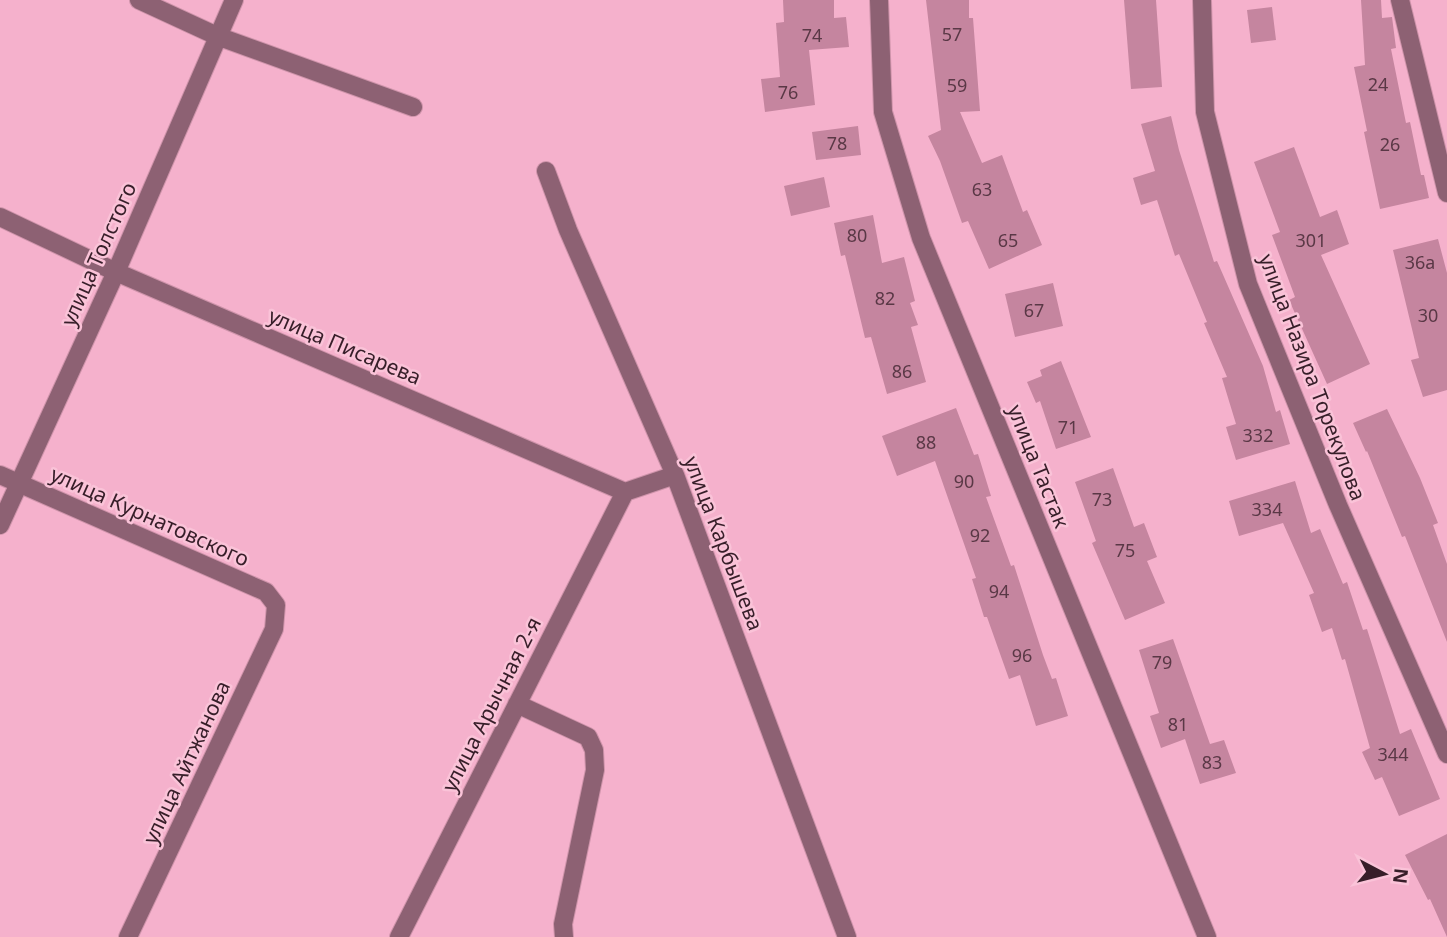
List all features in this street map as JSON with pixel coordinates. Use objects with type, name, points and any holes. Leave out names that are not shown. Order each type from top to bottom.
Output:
[{"type":"street","points":[[139,0],[217,36],[413,107]]},
{"type":"street","name":"улица Толстого","points":[[0,525],[116,272],[234,0]]},
{"type":"street","name":"улица Тастак","points":[[879,0],[883,112],[921,238],[1207,937]]},
{"type":"street","name":"улица Назира Торекулова","points":[[1202,0],[1205,113],[1248,284],[1338,505],[1447,754]]},
{"type":"street","points":[[1400,0],[1447,193]]},
{"type":"street","name":"улица Карбышева","points":[[546,171],[568,230],[675,475],[847,937]]},
{"type":"street","name":"улица Писарева","points":[[0,218],[116,272],[625,492]]},
{"type":"street","name":"улица Курнатовского","points":[[0,475],[266,592],[276,605]]},
{"type":"street","points":[[625,492],[675,475]]},
{"type":"street","name":"улица Арычная 2-я","points":[[399,937],[625,492]]},
{"type":"street","name":"улица Айтжанова","points":[[128,937],[274,629],[276,605]]},
{"type":"street","points":[[517,704],[588,737],[594,750],[595,770],[563,924],[564,937]]},
{"type":"building","points":[[783,0],[834,0],[834,18],[846,17],[849,47],[809,50],[815,105],[765,112],[761,79],[780,77],[776,23],[784,22]]},
{"type":"building","points":[[926,0],[969,0],[969,18],[973,18],[980,111],[960,112],[982,163],[1002,155],[1023,212],[1027,210],[1042,245],[989,269],[968,221],[962,223],[928,136],[941,130]]},
{"type":"building","points":[[1124,0],[1156,0],[1162,87],[1131,89]]},
{"type":"building","points":[[1361,0],[1381,0],[1382,18],[1392,17],[1396,48],[1391,49],[1406,123],[1410,122],[1421,175],[1424,175],[1429,198],[1380,209],[1354,67],[1365,65]]},
{"type":"building","points":[[1272,7],[1276,40],[1251,43],[1247,10]]},
{"type":"building","points":[[1171,116],[1214,262],[1217,261],[1263,366],[1276,412],[1280,410],[1290,444],[1236,460],[1226,427],[1236,424],[1222,378],[1227,377],[1204,323],[1207,322],[1179,254],[1175,256],[1157,200],[1141,205],[1133,178],[1155,171],[1141,124]]},
{"type":"building","points":[[858,126],[861,155],[816,160],[812,132]]},
{"type":"building","points":[[1294,147],[1320,217],[1337,210],[1349,244],[1321,255],[1370,364],[1327,384],[1289,300],[1295,297],[1272,235],[1280,232],[1254,162]]},
{"type":"building","points":[[824,177],[830,207],[791,216],[784,186]]},
{"type":"building","points":[[873,215],[882,263],[904,257],[915,301],[910,303],[918,325],[911,327],[926,382],[887,394],[871,337],[865,338],[845,255],[841,256],[834,223]]},
{"type":"building","points":[[1438,239],[1447,273],[1447,390],[1423,397],[1411,360],[1419,358],[1393,250]]},
{"type":"building","points":[[1053,283],[1063,326],[1015,337],[1005,294]]},
{"type":"building","points":[[1061,361],[1091,437],[1056,449],[1040,401],[1036,403],[1027,382],[1042,376],[1040,370]]},
{"type":"building","points":[[956,408],[974,455],[978,454],[991,496],[986,497],[1011,566],[1014,565],[1043,655],[1052,679],[1056,678],[1068,716],[1036,726],[1020,675],[1009,679],[987,617],[984,617],[972,579],[976,578],[935,461],[897,476],[882,436]]},
{"type":"building","points":[[1387,409],[1438,523],[1433,525],[1447,564],[1447,642],[1405,536],[1402,537],[1353,423]]},
{"type":"building","points":[[1113,468],[1134,527],[1144,523],[1157,557],[1147,561],[1165,603],[1125,620],[1092,543],[1096,541],[1075,482]]},
{"type":"building","points":[[1295,481],[1311,533],[1320,529],[1343,584],[1347,582],[1363,630],[1367,629],[1400,734],[1411,729],[1440,799],[1399,816],[1382,777],[1375,780],[1362,752],[1370,748],[1345,659],[1342,660],[1332,628],[1322,632],[1309,595],[1314,593],[1283,523],[1239,536],[1229,501]]},
{"type":"building","points":[[1173,639],[1210,744],[1224,740],[1236,773],[1200,784],[1185,739],[1161,748],[1150,716],[1159,713],[1139,650]]},
{"type":"building","points":[[1447,834],[1447,937],[1430,899],[1428,900],[1405,855]]}]
